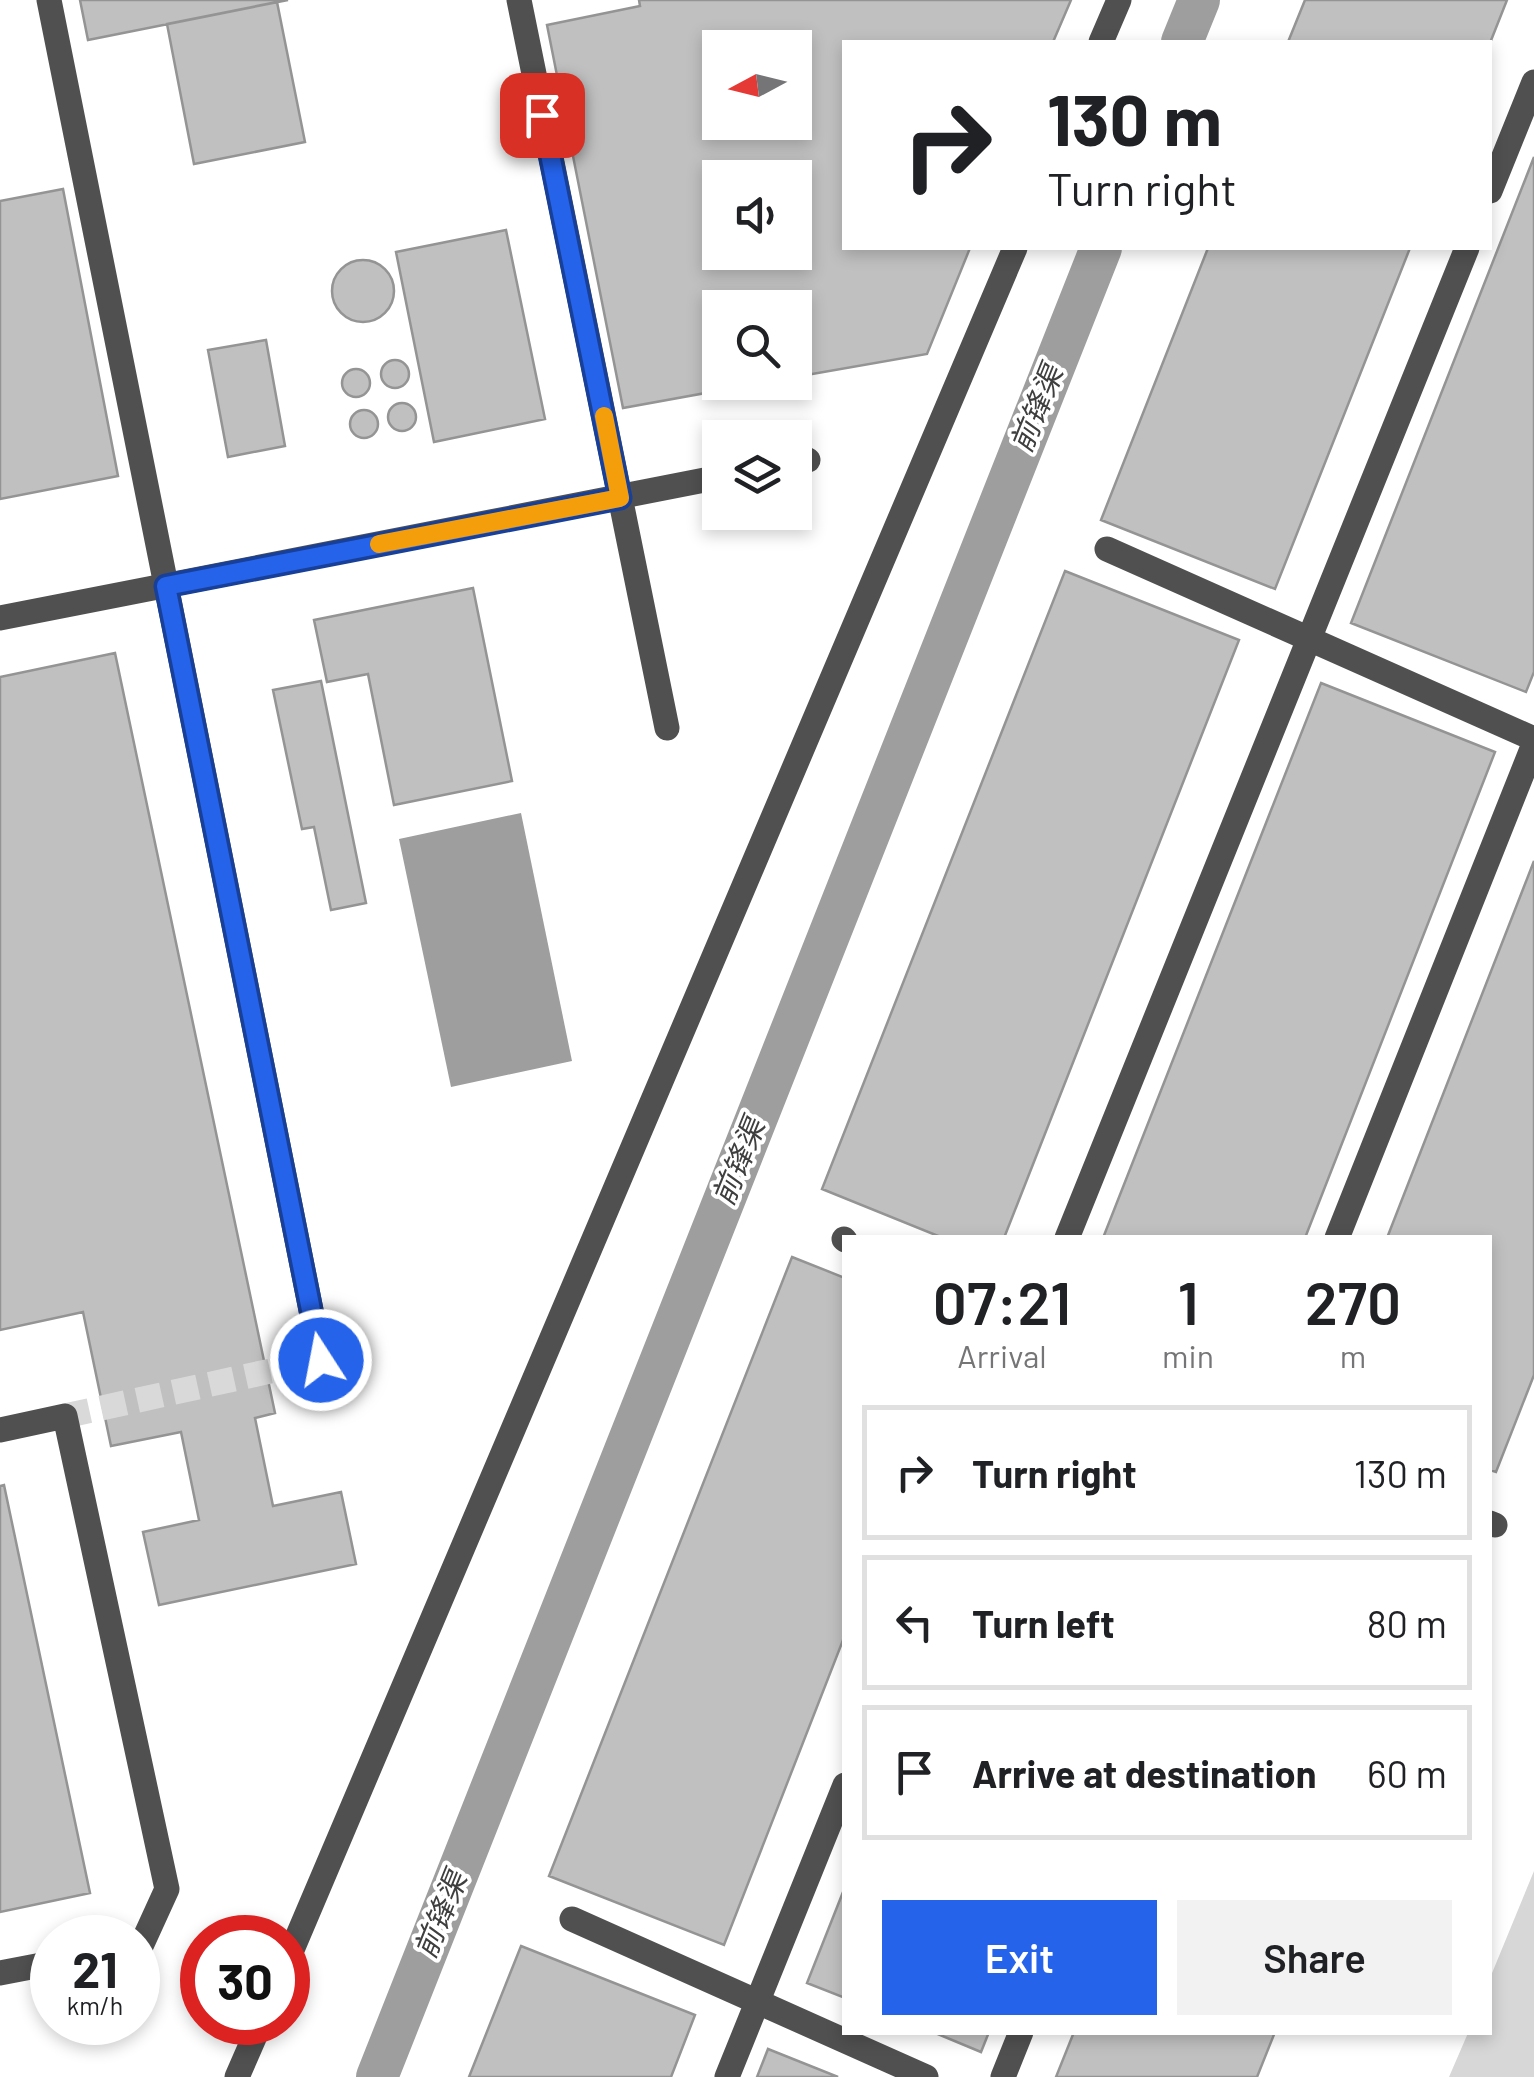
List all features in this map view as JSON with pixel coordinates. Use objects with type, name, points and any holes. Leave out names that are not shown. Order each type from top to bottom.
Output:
[{"type":"street","points":[[50,0],[321,1360]]},
{"type":"street","points":[[519,0],[667,728]]},
{"type":"street","points":[[1102,40],[1119,0]]},
{"type":"street","points":[[1492,186],[1534,82]]},
{"type":"street","points":[[307,1915],[1014,250]]},
{"type":"street","points":[[1068,1235],[1466,250]]},
{"type":"street","points":[[0,618],[702,482]]},
{"type":"street","points":[[1107,550],[1534,742],[1339,1235]]},
{"type":"street","points":[[0,1430],[65,1416],[167,1889],[155,1915]]},
{"type":"street","points":[[727,2077],[842,1792]]},
{"type":"street","points":[[572,1919],[926,2077]]},
{"type":"street","points":[[0,1974],[30,1968]]},
{"type":"street","points":[[1003,2077],[1020,2035]]},
{"type":"street","points":[[238,2077],[251,2045]]},
{"type":"shaded area","points":[[521,813],[572,1061],[451,1087],[399,839]]},
{"type":"shaded area","points":[[1534,1871],[1534,2077],[1449,2077],[1467,2035],[1492,2035],[1492,1973]]},
{"type":"building","points":[[80,0],[288,0],[88,40]]},
{"type":"building","points":[[639,0],[1071,0],[1054,40],[842,40],[842,250],[969,250],[927,354],[812,374],[812,290],[702,290],[702,394],[623,408],[547,25],[640,6]]},
{"type":"building","points":[[1305,0],[1507,0],[1491,40],[1289,40]]},
{"type":"building","points":[[277,2],[305,142],[194,164],[167,24]]},
{"type":"building","points":[[1534,157],[1534,672],[1526,692],[1351,623]]},
{"type":"building","points":[[63,189],[118,476],[0,499],[0,201]]},
{"type":"building","points":[[506,230],[545,419],[434,442],[396,252]]},
{"type":"building","points":[[1207,250],[1409,250],[1275,589],[1101,520]]},
{"type":"building","points":[[363,260],[385,269],[394,291],[385,313],[363,322],[341,313],[332,291],[341,269]]},
{"type":"building","points":[[266,340],[285,446],[228,457],[208,350]]},
{"type":"building","points":[[395,360],[405,364],[409,374],[405,384],[395,388],[385,384],[381,374],[385,364]]},
{"type":"building","points":[[356,369],[366,373],[370,383],[366,393],[356,397],[346,393],[342,383],[346,373]]},
{"type":"building","points":[[402,403],[412,407],[416,417],[412,427],[402,431],[392,427],[388,417],[392,407]]},
{"type":"building","points":[[364,410],[374,414],[378,424],[374,434],[364,438],[354,434],[350,424],[354,414]]},
{"type":"building","points":[[1065,571],[1239,640],[1005,1235],[936,1235],[822,1189]]},
{"type":"building","points":[[473,588],[512,781],[394,805],[368,674],[327,682],[314,620]]},
{"type":"building","points":[[115,653],[275,1413],[255,1418],[273,1506],[341,1492],[356,1564],[159,1605],[143,1532],[199,1520],[181,1432],[111,1446],[83,1312],[0,1330],[0,677]]},
{"type":"building","points":[[321,681],[366,903],[331,910],[314,827],[302,829],[273,690]]},
{"type":"building","points":[[1321,683],[1495,752],[1306,1235],[1104,1235]]},
{"type":"building","points":[[1534,861],[1534,1375],[1496,1472],[1492,1471],[1492,1235],[1388,1235]]},
{"type":"building","points":[[792,1257],[842,1277],[842,1643],[724,1945],[549,1876]]},
{"type":"building","points":[[4,1485],[90,1893],[0,1912],[0,1486]]},
{"type":"building","points":[[842,1895],[842,1997],[807,1983]]},
{"type":"building","points":[[521,1946],[695,2015],[671,2077],[469,2077]]},
{"type":"building","points":[[940,2035],[988,2035],[981,2052]]},
{"type":"building","points":[[1073,2035],[1274,2035],[1257,2077],[1056,2077]]},
{"type":"building","points":[[768,2049],[838,2077],[757,2077]]},
{"type":"waterway","name":"前锋渠","points":[[1183,40],[1199,0]]},
{"type":"waterway","name":"前锋渠","points":[[377,2077],[1100,250]]},
{"type":"tunnel","points":[[65,1416],[321,1360]]},
{"type":"slow traffic","points":[[379,544],[620,498],[604,416]]},
{"type":"route","points":[[321,1360],[166,586],[620,498],[542,115]]}]
